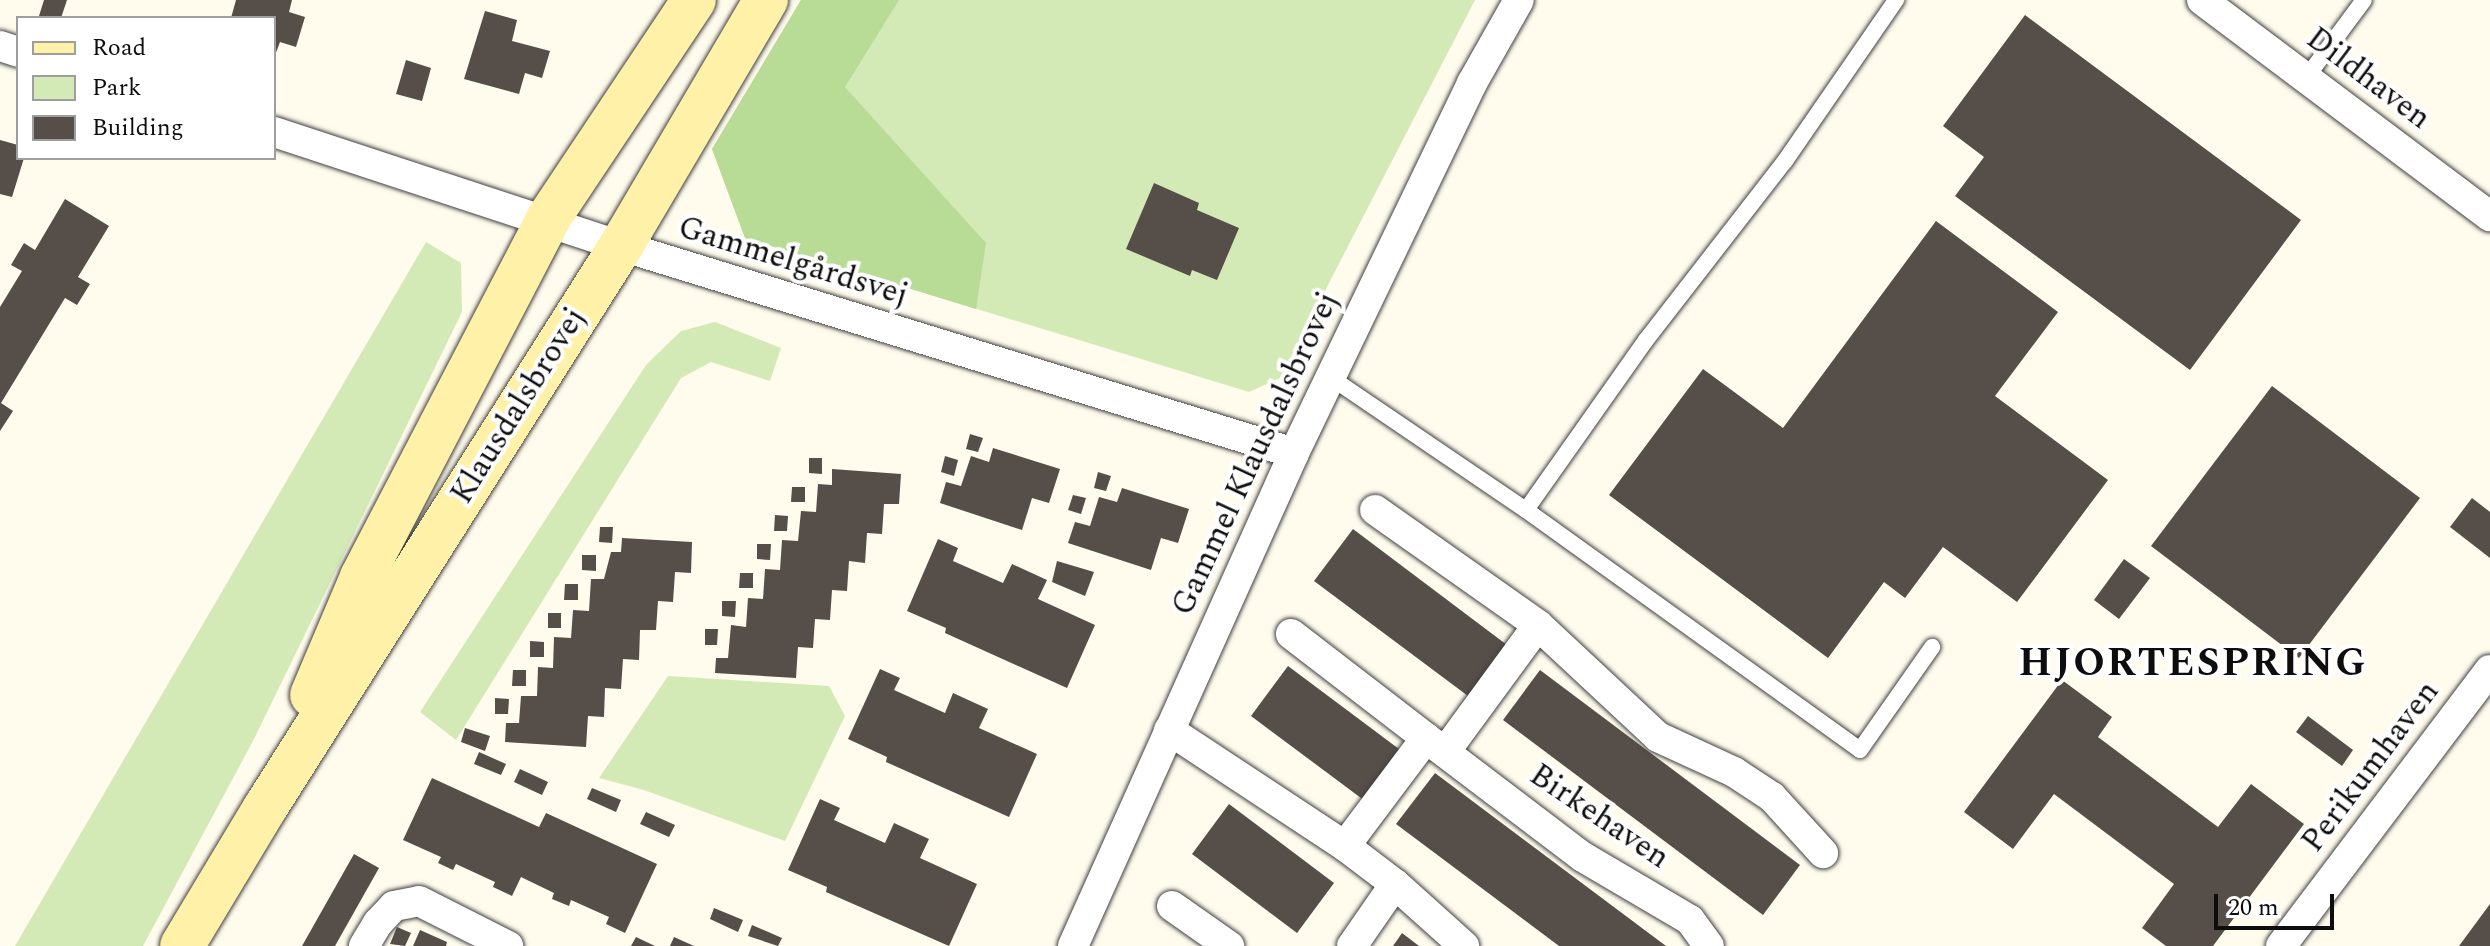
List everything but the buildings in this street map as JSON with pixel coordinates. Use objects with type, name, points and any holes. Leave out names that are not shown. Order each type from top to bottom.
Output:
[{"type":"street","name":"Klausdalsbrovej","points":[[265,808],[362,577],[548,219],[694,0]]},
{"type":"street","name":"Klausdalsbrovej","points":[[182,946],[265,808],[621,246],[766,0]]},
{"type":"street","name":"Gammel Klausdalsbrovej","points":[[1073,946],[1294,453],[1472,83],[1519,0]]},
{"type":"street","name":"Dildhaven","points":[[2202,0],[2490,216]]},
{"type":"street","name":"Gammelgårdsvej","points":[[276,133],[548,219],[621,246],[1294,453]]},
{"type":"street","points":[[1375,510],[1538,625],[1658,737],[1734,772],[1772,797],[1823,853]]},
{"type":"street","points":[[1345,846],[1538,625]]},
{"type":"street","name":"Birkehaven","points":[[1291,634],[1583,857],[1690,920],[1709,946]]},
{"type":"street","name":"Perikumhaven","points":[[2281,946],[2490,670]]},
{"type":"street","points":[[1169,730],[1345,846],[1395,884],[1464,946]]},
{"type":"street","points":[[1352,946],[1395,884]]},
{"type":"street","points":[[364,946],[378,923],[394,906],[419,901],[508,946]]},
{"type":"street","points":[[1172,906],[1229,946]]},
{"type":"lane","points":[[1526,510],[1646,340],[1785,161],[1896,0]]},
{"type":"lane","points":[[2306,78],[2364,0]]},
{"type":"lane","points":[[1330,377],[1526,510],[1860,750],[1932,647]]},
{"type":"green space","points":[[801,0],[1475,0],[1280,378],[1249,392],[745,238],[712,149]]},
{"type":"green space","points":[[801,0],[899,0],[845,87],[986,243],[976,309],[745,238],[712,149]]},
{"type":"green space","points":[[426,242],[461,263],[462,312],[254,739],[143,946],[15,946]]},
{"type":"green space","points":[[715,322],[781,348],[770,381],[711,362],[681,378],[456,740],[420,712],[646,365],[681,331]]},
{"type":"green space","points":[[668,676],[829,686],[845,716],[785,841],[644,790],[599,778]]},
{"type":"district","name":"HJORTESPRING","points":[[2193,664]]}]
